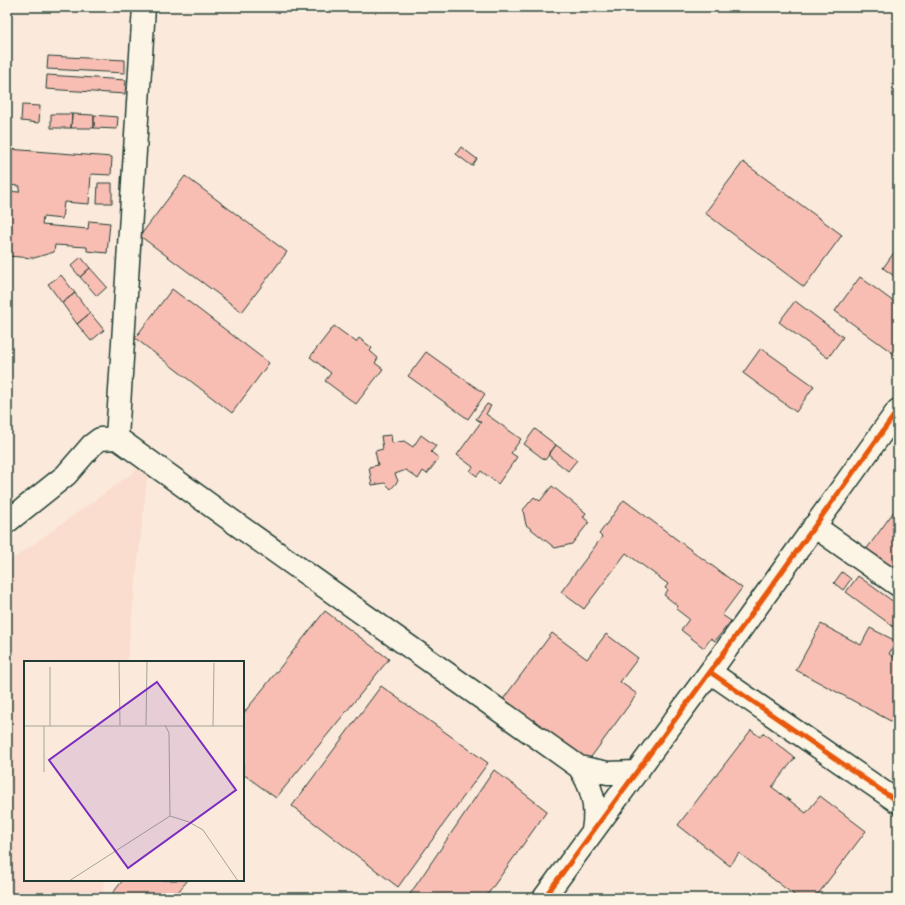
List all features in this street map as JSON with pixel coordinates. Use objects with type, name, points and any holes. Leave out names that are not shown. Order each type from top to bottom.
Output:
[{"type":"street","points":[[117,438],[144,7]]},
{"type":"street","points":[[544,898],[710,672],[898,410]]},
{"type":"street","points":[[7,522],[66,475],[92,445],[100,439],[117,438],[255,538],[579,767],[608,773],[637,772]]},
{"type":"street","points":[[814,526],[898,585]]},
{"type":"street","points":[[710,672],[898,802]]},
{"type":"street","points":[[579,767],[591,789],[595,803],[593,831]]},
{"type":"shaded area","points":[[149,461],[127,661],[24,661],[24,881],[104,881],[102,898],[7,898],[7,563]]},
{"type":"building","points":[[48,56],[125,60],[125,73],[47,69]]},
{"type":"building","points":[[47,75],[126,80],[125,94],[46,89]]},
{"type":"building","points":[[22,105],[40,106],[39,123],[21,121]]},
{"type":"building","points":[[51,114],[72,114],[71,128],[51,128]]},
{"type":"building","points":[[72,114],[94,115],[94,128],[71,128]]},
{"type":"building","points":[[94,115],[118,117],[117,129],[94,128]]},
{"type":"building","points":[[461,147],[477,159],[472,166],[456,154]]},
{"type":"building","points":[[8,149],[112,157],[111,175],[91,174],[89,204],[64,202],[62,219],[43,217],[42,225],[88,229],[89,221],[110,223],[107,253],[87,251],[87,247],[55,245],[54,252],[34,258],[7,256],[7,191],[19,192],[20,186],[7,185]]},
{"type":"building","points":[[743,162],[842,235],[804,287],[705,213]]},
{"type":"building","points":[[185,176],[287,252],[242,312],[140,236]]},
{"type":"building","points":[[98,183],[112,183],[112,203],[97,203]]},
{"type":"building","points":[[898,247],[898,279],[883,268]]},
{"type":"building","points":[[81,257],[90,268],[80,277],[71,266]]},
{"type":"building","points":[[90,268],[107,287],[97,296],[80,277]]},
{"type":"building","points":[[61,275],[75,293],[62,303],[48,284]]},
{"type":"building","points":[[860,277],[898,305],[898,357],[835,311]]},
{"type":"building","points":[[172,289],[269,363],[232,413],[135,338]]},
{"type":"building","points":[[75,293],[90,313],[77,324],[62,303]]},
{"type":"building","points":[[795,301],[843,337],[828,358],[779,322]]},
{"type":"building","points":[[90,313],[104,330],[91,341],[77,324]]},
{"type":"building","points":[[334,326],[356,342],[359,338],[372,348],[370,351],[378,358],[375,363],[383,369],[356,404],[325,381],[331,373],[310,357]]},
{"type":"building","points":[[761,348],[814,386],[796,412],[743,373]]},
{"type":"building","points":[[426,352],[485,394],[468,419],[408,376]]},
{"type":"building","points":[[487,404],[491,406],[486,414],[521,439],[511,453],[517,457],[498,484],[481,471],[477,476],[470,471],[473,467],[457,455],[481,422],[476,419]]},
{"type":"building","points":[[535,429],[556,445],[545,460],[524,444]]},
{"type":"building","points":[[391,435],[392,443],[404,441],[413,447],[421,435],[436,446],[431,452],[439,458],[427,474],[423,471],[418,479],[406,470],[395,474],[398,481],[391,489],[385,483],[372,485],[369,467],[378,465],[375,451],[383,449],[381,436]]},
{"type":"building","points":[[556,445],[577,460],[568,471],[548,455]]},
{"type":"building","points":[[552,486],[586,513],[583,517],[589,522],[572,544],[555,548],[526,525],[523,510],[534,497],[540,501]]},
{"type":"building","points":[[624,500],[742,588],[722,615],[731,621],[715,641],[711,638],[704,648],[681,630],[689,619],[676,609],[678,606],[664,595],[668,590],[665,588],[668,584],[626,553],[584,609],[561,592],[602,537],[599,534]]},
{"type":"building","points":[[895,510],[898,512],[898,579],[863,554]]},
{"type":"building","points":[[842,572],[851,579],[843,590],[834,583]]},
{"type":"building","points":[[858,576],[898,605],[898,630],[846,592]]},
{"type":"building","points":[[325,611],[389,659],[276,798],[244,775],[244,713]]},
{"type":"building","points":[[821,624],[861,645],[870,628],[896,641],[889,654],[898,659],[898,725],[796,670]]},
{"type":"building","points":[[552,633],[587,659],[606,634],[638,658],[620,682],[637,694],[586,764],[501,702]]},
{"type":"building","points":[[381,686],[488,763],[398,887],[292,806]]},
{"type":"building","points":[[751,730],[760,737],[763,733],[795,758],[772,787],[806,813],[820,796],[866,831],[815,898],[798,898],[739,853],[730,866],[678,825]]},
{"type":"building","points":[[494,770],[547,811],[485,898],[408,897]]},
{"type":"building","points":[[122,881],[187,881],[173,898],[109,898]]},
{"type":"building","points":[[622,891],[633,898],[617,898]]},
{"type":"cycle path","points":[[544,898],[710,672],[898,410]]},
{"type":"cycle path","points":[[710,672],[898,802]]}]
